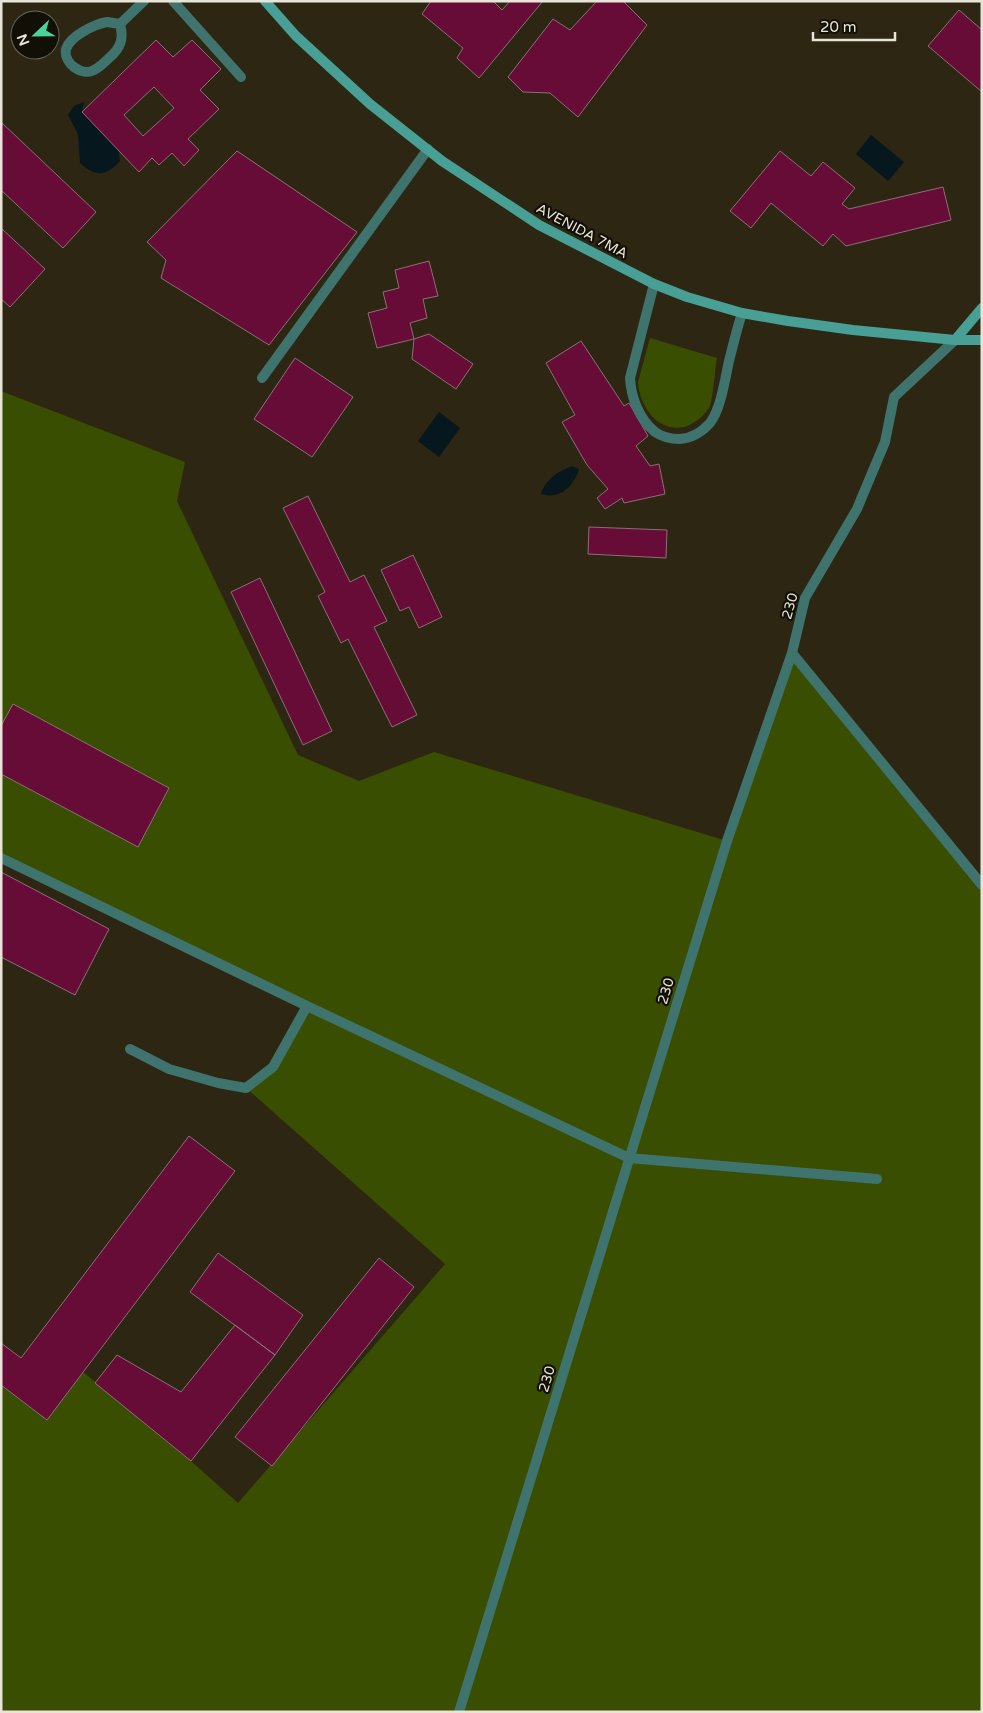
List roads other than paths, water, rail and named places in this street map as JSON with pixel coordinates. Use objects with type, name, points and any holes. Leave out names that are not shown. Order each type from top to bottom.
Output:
[{"type":"main road","name":"AVENIDA 7MA","points":[[265,1],[296,36],[370,104],[442,161],[539,225],[654,284],[687,297],[742,313],[853,330],[955,340]]},
{"type":"main road","points":[[955,340],[982,308]]},
{"type":"main road","points":[[955,340],[982,340]]},
{"type":"lane","points":[[120,24],[144,1]]},
{"type":"lane","points":[[173,1],[241,77]]},
{"type":"lane","points":[[107,22],[120,24],[122,33],[121,43],[116,52],[94,70],[82,72],[72,66],[66,56],[66,48],[73,39],[92,26],[107,22]]},
{"type":"lane","points":[[262,378],[428,149]]},
{"type":"lane","points":[[654,284],[630,378],[630,390],[644,419],[656,432],[672,439],[684,439],[696,435],[710,422],[718,406],[742,313]]},
{"type":"lane","name":"230","points":[[459,1712],[727,841],[792,653],[805,598],[857,508],[885,442],[894,396],[955,340]]},
{"type":"lane","points":[[792,653],[982,885]]},
{"type":"lane","points":[[1,858],[307,1006],[629,1158],[877,1179]]},
{"type":"lane","points":[[130,1049],[169,1069],[218,1083],[246,1088],[273,1066],[307,1006]]}]
